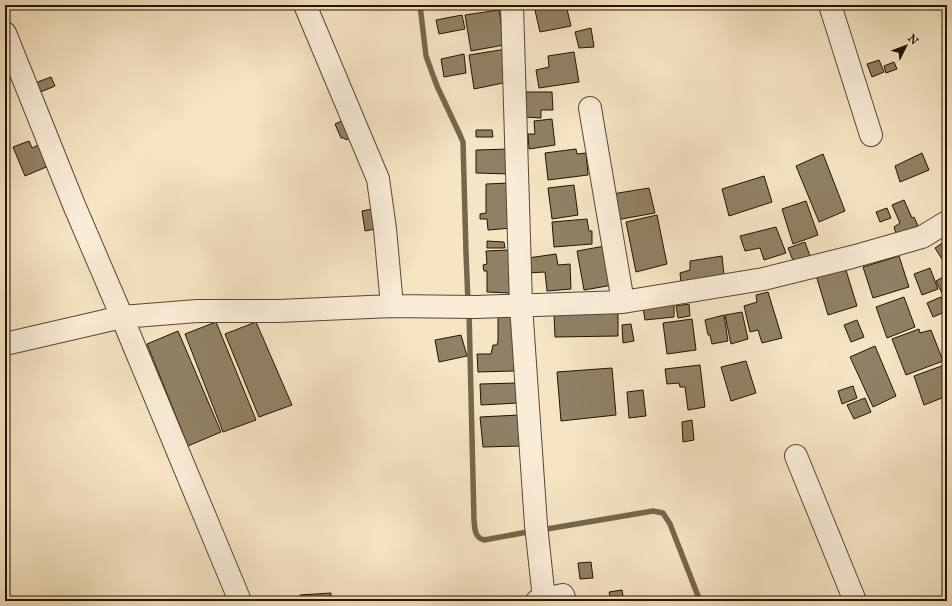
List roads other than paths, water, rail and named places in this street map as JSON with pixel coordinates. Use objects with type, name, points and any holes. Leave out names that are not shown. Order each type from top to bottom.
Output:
[{"type":"street","points":[[305,5],[378,179],[385,229],[392,306]]},
{"type":"street","points":[[512,5],[521,305],[537,532],[549,600]]},
{"type":"street","points":[[830,5],[871,134]]},
{"type":"street","points":[[5,33],[74,205],[240,601]]},
{"type":"street","points":[[590,108],[623,302]]},
{"type":"street","points":[[5,344],[122,317],[197,312],[392,306],[468,308],[623,302],[763,279],[922,237],[947,222]]},
{"type":"street","points":[[796,456],[855,601]]},
{"type":"waterway","points":[[420,5],[426,56],[437,86],[463,142],[468,302]]},
{"type":"waterway","points":[[469,311],[474,520],[476,532],[478,537],[484,540],[533,531]]},
{"type":"waterway","points":[[541,530],[653,511],[663,513],[670,524],[700,601]]}]
